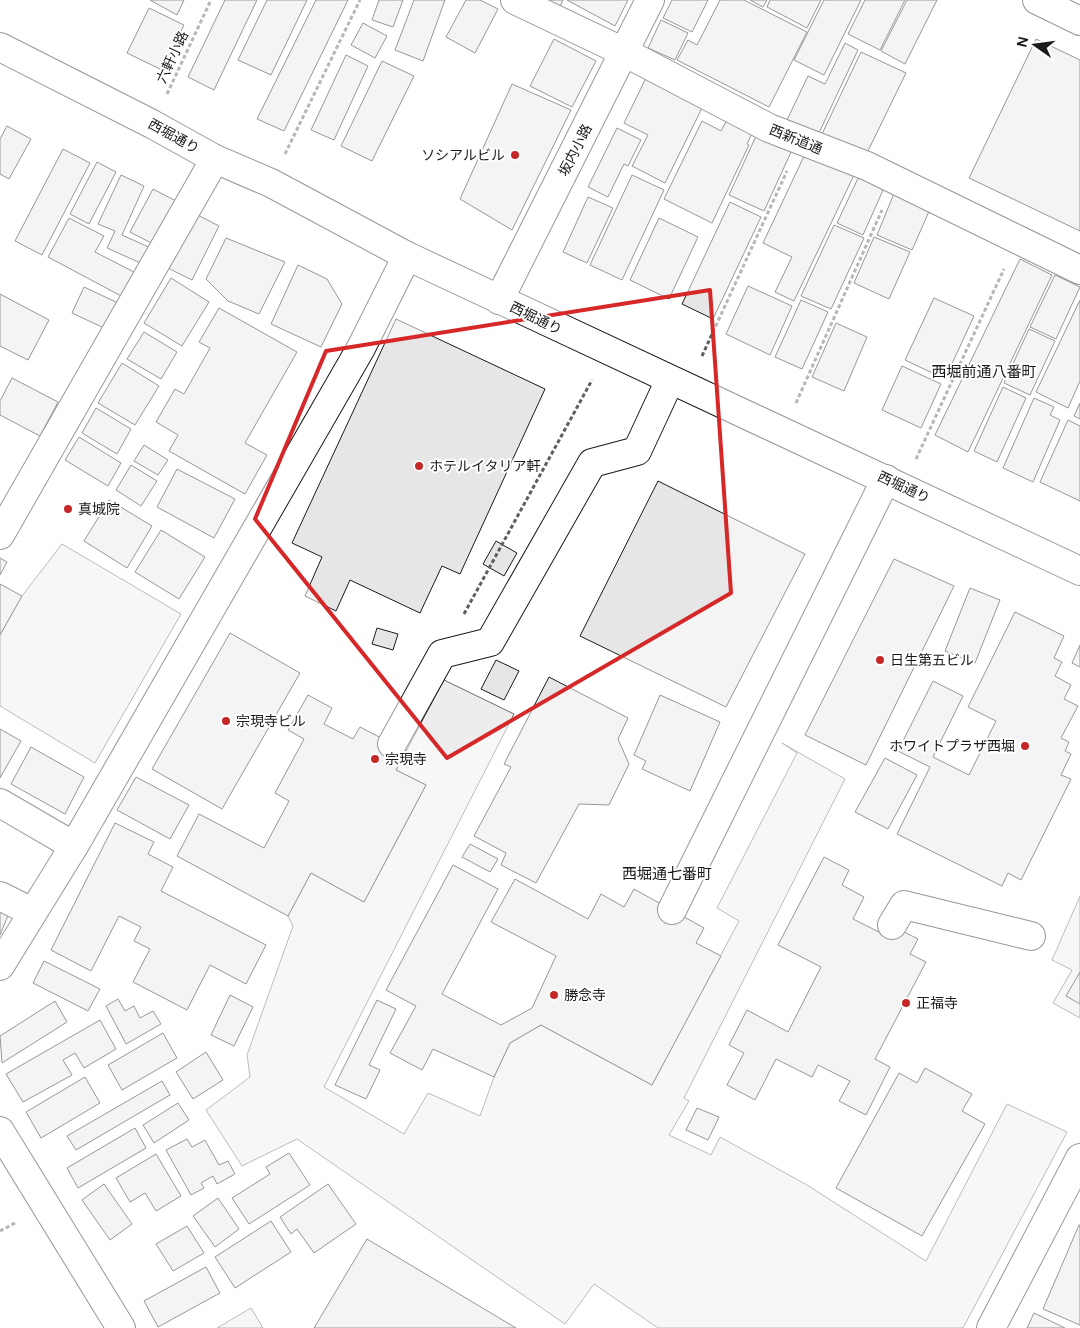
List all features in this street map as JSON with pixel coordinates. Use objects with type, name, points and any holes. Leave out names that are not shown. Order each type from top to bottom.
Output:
[{"type":"street","name":"西新道通","points":[[516,0],[624,52],[769,128],[896,180],[1080,270]]},
{"type":"street","name":"坂内小路","points":[[499,300],[650,0]]},
{"type":"street","points":[[1037,0],[1080,22]]},
{"type":"street","name":"西堀通り","points":[[0,47],[152,124],[215,159],[271,183],[407,256],[782,433],[894,482],[1080,572]]},
{"type":"street","points":[[0,535],[215,159]]},
{"type":"street","points":[[0,966],[74,846],[361,348],[407,256]]},
{"type":"street","points":[[392,744],[442,654],[490,642],[592,463],[637,451],[679,384]]},
{"type":"street","points":[[672,910],[894,482]]},
{"type":"street","points":[[0,803],[74,846]]},
{"type":"street","points":[[0,896],[32,912]]},
{"type":"street","points":[[892,925],[904,905],[1030,936]]},
{"type":"street","points":[[0,1131],[121,1328]]},
{"type":"street","points":[[991,1328],[1080,1158]]},
{"type":"path","name":"六軒小路","points":[[152,124],[211,0]]},
{"type":"path","points":[[271,183],[360,0]]},
{"type":"path","points":[[679,384],[801,141]]},
{"type":"path","points":[[782,433],[896,180]]},
{"type":"path","points":[[894,482],[1017,240]]},
{"type":"path","points":[[442,654],[608,352]]},
{"type":"highlighted area","points":[[710,290],[731,593],[447,758],[255,519],[326,351]]},
{"type":"shaded area","points":[[62,544],[181,614],[95,763],[0,706],[0,635],[22,596]]},
{"type":"shaded area","points":[[444,680],[514,714],[324,1087],[404,1134],[428,1093],[480,1116],[494,1077],[510,1043],[541,1025],[652,1085],[739,921],[717,908],[797,753],[782,743],[845,779],[684,1098],[689,1101],[669,1135],[711,1155],[720,1137],[807,1185],[926,1261],[1007,1104],[1067,1132],[963,1328],[658,1328],[594,1284],[565,1324],[297,1139],[242,1166],[206,1110],[250,1077],[247,1055],[293,926],[288,916],[311,873],[364,902],[426,785],[396,770]]},
{"type":"shaded area","points":[[1080,896],[1080,1018],[1053,1003],[1072,970],[1052,960]]},
{"type":"shaded area","points":[[251,1308],[263,1328],[217,1328]]},
{"type":"building","points":[[150,0],[184,0],[177,15]]},
{"type":"building","points":[[225,0],[257,0],[214,90],[188,77]]},
{"type":"building","points":[[267,0],[307,0],[271,75],[238,60]]},
{"type":"building","points":[[316,0],[348,0],[284,131],[257,119]]},
{"type":"building","points":[[379,0],[403,0],[393,27],[372,20]]},
{"type":"building","points":[[414,0],[445,0],[423,61],[395,50]]},
{"type":"building","points":[[466,0],[480,0],[498,9],[475,53],[446,37]]},
{"type":"building","points":[[543,0],[563,0],[559,8]]},
{"type":"building","points":[[567,0],[628,0],[615,26]]},
{"type":"building","points":[[672,0],[708,0],[692,32],[663,18]]},
{"type":"building","points":[[720,0],[744,0],[807,32],[769,107],[677,60],[688,40],[697,45]]},
{"type":"building","points":[[750,0],[767,0],[763,7]]},
{"type":"building","points":[[770,0],[821,0],[807,28],[767,7]]},
{"type":"building","points":[[824,0],[861,0],[824,75],[794,60]]},
{"type":"building","points":[[865,0],[905,0],[880,50],[848,34]]},
{"type":"building","points":[[907,0],[937,0],[905,64],[881,51]]},
{"type":"building","points":[[149,8],[184,25],[162,70],[127,53]]},
{"type":"building","points":[[661,20],[688,33],[675,60],[648,48]]},
{"type":"building","points":[[363,23],[387,36],[375,58],[351,45]]},
{"type":"building","points":[[554,39],[596,61],[572,107],[530,86]]},
{"type":"building","points":[[1036,39],[1080,60],[1080,231],[969,178]]},
{"type":"building","points":[[845,43],[858,50],[818,135],[787,120],[808,76],[825,84]]},
{"type":"building","points":[[861,52],[906,73],[866,155],[822,134]]},
{"type":"building","points":[[346,55],[368,66],[334,140],[311,130]]},
{"type":"building","points":[[382,61],[414,76],[372,161],[341,146]]},
{"type":"building","points":[[646,78],[703,106],[665,183],[632,166],[648,135],[624,123]]},
{"type":"building","name":"ソシアルビル","points":[[512,84],[571,110],[512,230],[460,199]]},
{"type":"building","points":[[728,118],[753,131],[747,144],[749,145],[712,223],[664,199],[702,121],[721,131]]},
{"type":"building","points":[[7,126],[31,139],[9,179],[0,174],[0,139]]},
{"type":"building","points":[[617,128],[641,140],[628,166],[624,164],[608,197],[588,187]]},
{"type":"building","points":[[757,134],[792,150],[764,211],[729,195]]},
{"type":"building","points":[[63,149],[90,163],[42,255],[15,241]]},
{"type":"building","points":[[806,152],[854,175],[794,301],[775,292],[792,257],[763,243]]},
{"type":"building","points":[[97,162],[116,172],[89,224],[70,214]]},
{"type":"building","points":[[121,175],[144,186],[122,235],[153,249],[145,265],[107,248],[115,231],[98,224]]},
{"type":"building","points":[[632,175],[664,190],[622,280],[590,265]]},
{"type":"building","points":[[859,176],[884,188],[863,235],[837,223]]},
{"type":"building","points":[[153,189],[180,203],[157,246],[130,232]]},
{"type":"building","points":[[895,191],[931,207],[912,250],[877,235]]},
{"type":"building","points":[[588,197],[613,208],[587,263],[563,252]]},
{"type":"building","points":[[730,202],[761,217],[713,319],[682,304]]},
{"type":"building","points":[[196,214],[219,226],[192,280],[168,268]]},
{"type":"building","points":[[69,218],[104,236],[95,252],[136,273],[123,297],[48,257]]},
{"type":"building","points":[[659,218],[698,237],[669,299],[630,280]]},
{"type":"building","points":[[834,225],[864,238],[831,309],[801,296]]},
{"type":"building","points":[[874,237],[910,252],[889,299],[854,283]]},
{"type":"building","points":[[226,238],[285,262],[259,314],[228,301],[206,279]]},
{"type":"building","points":[[1020,259],[1052,275],[968,452],[935,435]]},
{"type":"building","points":[[298,265],[327,279],[342,304],[321,347],[271,324]]},
{"type":"building","points":[[1055,275],[1080,287],[1056,339],[1030,327]]},
{"type":"building","points":[[171,278],[209,302],[182,346],[144,323]]},
{"type":"building","points":[[748,286],[792,306],[770,355],[726,334]]},
{"type":"building","points":[[84,287],[118,303],[106,329],[72,313]]},
{"type":"building","points":[[0,294],[49,320],[28,360],[0,346]]},
{"type":"building","points":[[934,298],[974,316],[945,379],[905,360]]},
{"type":"building","points":[[801,300],[828,312],[802,369],[775,357]]},
{"type":"building","points":[[1080,300],[1080,381],[1068,408],[1036,392]]},
{"type":"building","points":[[219,308],[297,352],[245,443],[267,455],[245,494],[169,451],[178,435],[156,422],[175,389],[184,394],[210,348],[199,342]]},
{"type":"building","name":"ホテルイタリア軒","points":[[396,319],[545,389],[460,574],[442,566],[420,613],[350,580],[336,611],[305,596],[322,557],[292,543]]},
{"type":"building","points":[[836,323],[867,337],[844,391],[812,377]]},
{"type":"building","points":[[1029,329],[1055,341],[1030,395],[1004,383]]},
{"type":"building","points":[[144,332],[177,352],[161,379],[127,359]]},
{"type":"building","points":[[122,363],[159,386],[135,425],[98,403]]},
{"type":"building","points":[[902,366],[941,384],[921,428],[882,410]]},
{"type":"building","points":[[12,378],[58,402],[40,436],[0,415],[0,401]]},
{"type":"building","points":[[1003,387],[1026,398],[997,462],[974,451]]},
{"type":"building","points":[[1034,398],[1054,407],[1050,415],[1060,420],[1033,482],[1003,468]]},
{"type":"building","points":[[1080,403],[1080,419],[1074,416]]},
{"type":"building","points":[[96,408],[131,429],[117,454],[82,433]]},
{"type":"building","points":[[1068,420],[1080,426],[1080,501],[1040,482]]},
{"type":"building","points":[[79,437],[121,463],[108,486],[65,460]]},
{"type":"building","points":[[144,445],[168,460],[158,475],[134,461]]},
{"type":"building","points":[[131,465],[157,481],[141,506],[116,490]]},
{"type":"building","points":[[177,469],[235,499],[214,538],[157,507]]},
{"type":"building","points":[[658,481],[805,554],[726,707],[580,636]]},
{"type":"building","points":[[109,500],[152,526],[127,568],[84,541]]},
{"type":"building","points":[[161,530],[205,557],[179,599],[135,572]]},
{"type":"building","points":[[496,541],[517,553],[504,576],[483,564]]},
{"type":"building","points":[[0,558],[7,562],[0,575]]},
{"type":"building","name":"日生第五ビル","points":[[894,559],[954,586],[866,765],[805,735]]},
{"type":"building","points":[[0,584],[22,596],[0,635]]},
{"type":"building","points":[[970,588],[1000,600],[975,663],[945,651]]},
{"type":"building","name":"ホワイトプラザ西堀","points":[[1015,612],[1064,636],[1054,658],[1062,662],[1055,676],[1071,685],[1064,699],[1078,706],[1061,738],[1069,742],[1065,751],[1071,754],[1061,775],[1071,779],[1021,880],[1008,873],[1002,886],[897,834],[930,767],[898,751],[933,681],[963,696],[933,757],[969,775],[996,721],[968,707]]},
{"type":"building","points":[[377,628],[398,634],[393,650],[372,644]]},
{"type":"building","name":"宗現寺ビル","points":[[230,633],[300,673],[222,809],[152,769]]},
{"type":"building","points":[[1080,645],[1080,667],[1072,663]]},
{"type":"building","points":[[496,660],[519,671],[504,700],[481,689]]},
{"type":"building","points":[[549,677],[628,718],[618,739],[629,764],[609,805],[579,804],[536,883],[501,865],[506,853],[474,836],[511,767],[504,764]]},
{"type":"building","points":[[308,695],[332,708],[324,724],[353,739],[360,727],[406,751],[396,770],[426,785],[364,902],[311,873],[288,916],[177,856],[199,814],[264,848],[289,801],[275,793],[304,739],[288,730]]},
{"type":"building","points":[[660,695],[720,722],[690,791],[642,769],[646,761],[634,755]]},
{"type":"building","points":[[0,729],[21,741],[0,778]]},
{"type":"building","points":[[31,747],[84,777],[65,814],[11,784]]},
{"type":"building","points":[[885,758],[917,775],[888,829],[855,812]]},
{"type":"building","points":[[136,777],[189,805],[170,839],[117,810]]},
{"type":"building","points":[[115,823],[154,842],[148,854],[173,867],[161,891],[266,945],[246,984],[210,965],[187,1010],[133,982],[150,949],[134,941],[141,927],[119,916],[91,971],[51,950]]},
{"type":"building","points":[[470,844],[498,859],[490,872],[462,857]]},
{"type":"building","points":[[824,857],[849,870],[842,885],[864,897],[853,919],[879,932],[884,922],[918,939],[910,954],[926,962],[875,1059],[890,1067],[866,1115],[839,1101],[850,1081],[818,1065],[812,1077],[776,1059],[755,1100],[727,1085],[744,1053],[729,1045],[747,1010],[788,1032],[821,967],[778,945]]},
{"type":"building","points":[[453,865],[498,889],[442,994],[501,1025],[532,1008],[556,956],[491,922],[515,879],[588,919],[601,894],[624,907],[634,889],[704,928],[696,943],[721,956],[652,1085],[541,1025],[510,1043],[494,1077],[433,1049],[422,1070],[390,1053],[416,1006],[386,990]]},
{"type":"building","points":[[0,910],[9,913],[0,935]]},
{"type":"building","points":[[44,961],[100,989],[88,1011],[33,983]]},
{"type":"building","points":[[1080,972],[1080,1004],[1066,996]]},
{"type":"building","points":[[230,995],[253,1007],[234,1046],[211,1035]]},
{"type":"building","points":[[118,999],[125,1011],[134,1006],[140,1018],[153,1011],[161,1024],[126,1044],[106,1006]]},
{"type":"building","points":[[377,1000],[396,1009],[369,1065],[380,1070],[366,1099],[335,1085]]},
{"type":"building","points":[[55,1001],[67,1022],[2,1063],[0,1036]]},
{"type":"building","points":[[100,1020],[116,1049],[84,1068],[75,1053],[63,1060],[72,1075],[23,1102],[6,1074]]},
{"type":"building","points":[[163,1033],[177,1058],[122,1090],[108,1065]]},
{"type":"building","points":[[206,1052],[223,1080],[193,1099],[176,1072]]},
{"type":"building","points":[[925,1068],[972,1094],[962,1111],[985,1124],[922,1236],[836,1188],[899,1073],[917,1083]]},
{"type":"building","points":[[85,1077],[100,1103],[41,1138],[26,1112]]},
{"type":"building","points":[[162,1081],[170,1095],[76,1150],[67,1136]]},
{"type":"building","points":[[178,1103],[189,1120],[154,1143],[143,1125]]},
{"type":"building","points":[[697,1108],[719,1117],[708,1140],[686,1130]]},
{"type":"building","points":[[135,1128],[146,1148],[78,1188],[67,1168]]},
{"type":"building","points":[[187,1139],[192,1147],[205,1140],[219,1165],[228,1161],[235,1174],[217,1184],[213,1176],[201,1183],[204,1188],[191,1195],[166,1150]]},
{"type":"building","points":[[289,1153],[310,1185],[249,1224],[232,1198],[270,1174],[266,1167]]},
{"type":"building","points":[[156,1154],[181,1196],[156,1211],[145,1193],[130,1202],[116,1178]]},
{"type":"building","points":[[104,1184],[132,1224],[110,1240],[82,1200]]},
{"type":"building","points":[[328,1184],[356,1224],[314,1253],[297,1229],[291,1234],[280,1217]]},
{"type":"building","points":[[218,1198],[239,1229],[215,1247],[193,1216]]},
{"type":"building","points":[[271,1221],[291,1252],[235,1288],[215,1257]]},
{"type":"building","points":[[1080,1225],[1080,1325],[1043,1309]]},
{"type":"building","points":[[187,1226],[204,1253],[173,1271],[156,1244]]},
{"type":"building","points":[[367,1239],[516,1328],[314,1328]]},
{"type":"building","points":[[206,1267],[220,1293],[158,1327],[144,1301]]},
{"type":"building","points":[[1034,1313],[1065,1328],[1027,1328]]},
{"type":"place","name":"ソシアルビル","points":[[515,155]]},
{"type":"place","name":"ホテルイタリア軒","points":[[419,466]]},
{"type":"place","name":"真城院","points":[[68,509]]},
{"type":"place","name":"日生第五ビル","points":[[880,660]]},
{"type":"place","name":"宗現寺ビル","points":[[226,721]]},
{"type":"place","name":"ホワイトプラザ西堀","points":[[1025,746]]},
{"type":"place","name":"宗現寺","points":[[375,759]]},
{"type":"place","name":"勝念寺","points":[[554,995]]},
{"type":"place","name":"正福寺","points":[[906,1003]]},
{"type":"district","name":"西堀前通八番町","points":[[984,372]]},
{"type":"district","name":"西堀通七番町","points":[[667,874]]}]
